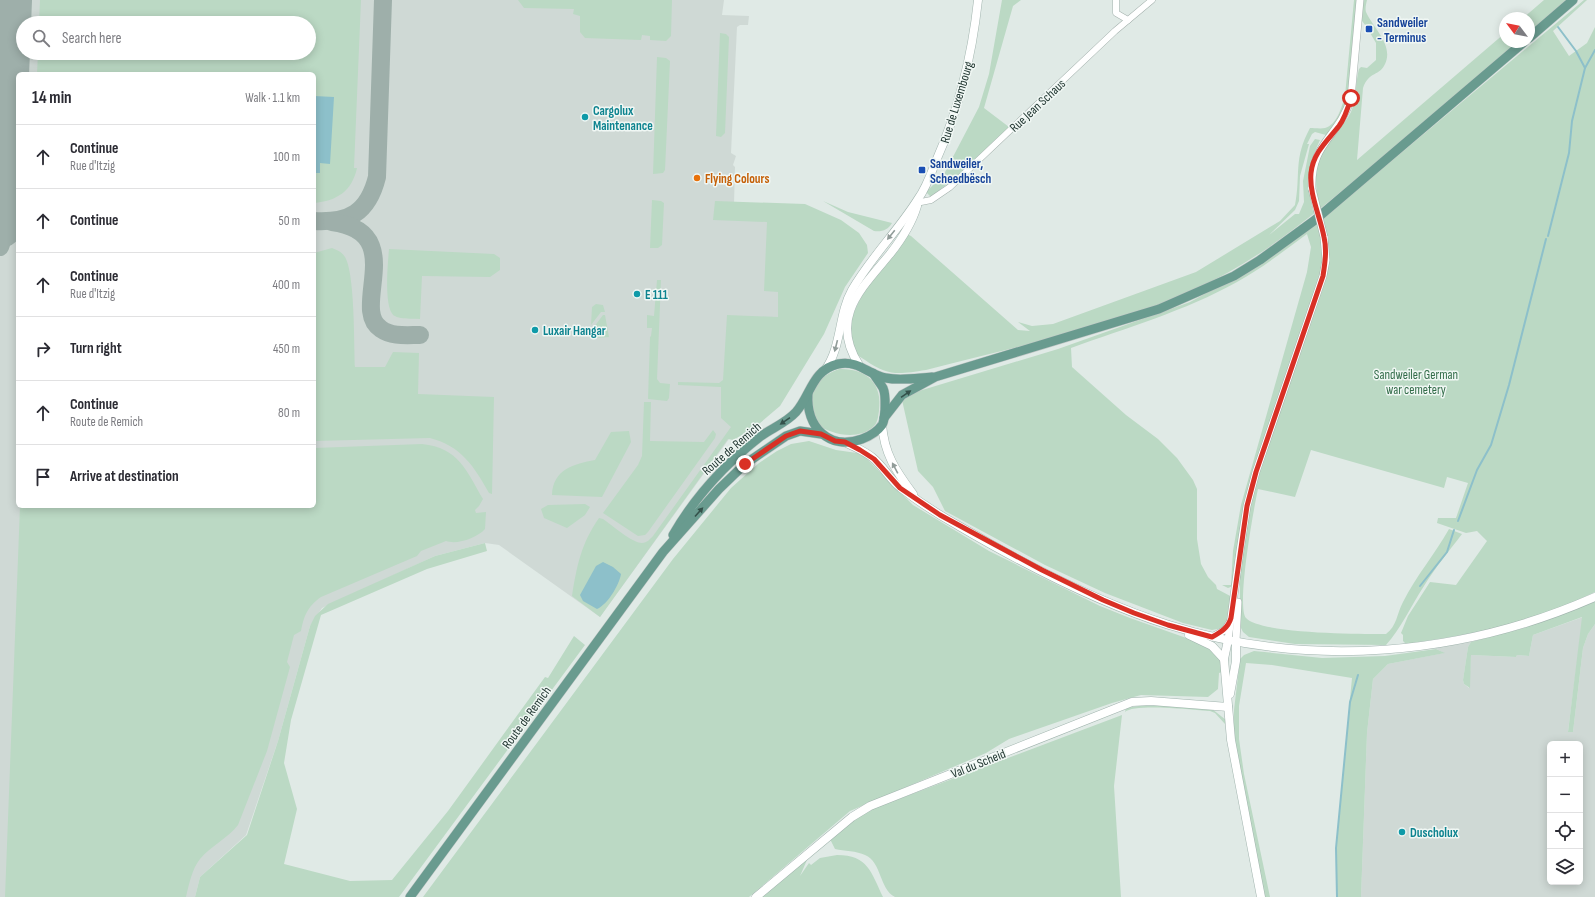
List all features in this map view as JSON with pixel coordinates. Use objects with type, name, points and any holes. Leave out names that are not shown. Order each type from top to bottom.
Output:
[{"type":"main road","name":"Rue de Luxembourg","points":[[859,365],[851,353],[847,339],[847,328],[853,303],[866,280],[890,254],[902,237],[917,208],[919,199],[944,143],[958,103],[969,59],[978,0]]},
{"type":"main road","points":[[1535,33],[1573,0]]},
{"type":"main road","points":[[935,377],[886,378],[859,365],[838,364],[825,370],[815,379],[808,391],[809,412],[813,424],[821,434],[835,441],[845,442],[868,436],[883,421],[902,395],[935,377],[1159,309],[1234,276],[1260,260],[1315,220],[1517,48]]},
{"type":"main road","name":"Rue de Luxembourg","points":[[825,370],[833,356],[843,312],[851,292],[880,249],[919,199]]},
{"type":"main road","points":[[853,303],[864,278],[881,258],[882,252],[880,249]]},
{"type":"main road","points":[[872,372],[884,389],[886,399],[883,421],[883,441],[896,471],[917,499]]},
{"type":"main road","name":"Route de Remich","points":[[663,552],[684,516],[721,470],[763,435],[792,416],[802,405],[808,391]]},
{"type":"main road","name":"Route de Remich","points":[[410,897],[663,552],[719,489],[745,464],[786,436],[800,431],[821,434]]},
{"type":"main road","points":[[845,442],[874,459],[900,488],[965,530],[1103,600],[1168,625],[1212,646],[1224,659]]},
{"type":"main road","points":[[1168,625],[1212,637],[1251,644],[1333,652],[1396,650],[1501,631],[1540,619],[1595,597]]},
{"type":"main road","points":[[1232,641],[1224,659],[1231,740],[1237,779],[1261,897]]},
{"type":"main road","points":[[1232,641],[1236,661]]},
{"type":"main road","points":[[1228,707],[1236,661],[1240,654],[1251,644]]},
{"type":"main road","name":"Val du Scheid","points":[[756,897],[852,817],[870,806],[1132,702],[1151,701],[1228,707]]},
{"type":"street","points":[[1116,0],[1116,13],[1128,20]]},
{"type":"street","name":"Rue Jean Schaus","points":[[919,199],[921,202],[926,202],[950,187],[1128,20],[1152,0]]},
{"type":"street","points":[[1232,641],[1231,618],[1247,506],[1256,472],[1323,276],[1326,260],[1324,237],[1312,189],[1311,173],[1316,155],[1347,113],[1351,98],[1360,0]]},
{"type":"street","points":[[1232,641],[1240,551]]},
{"type":"street","points":[[1212,637],[1224,630],[1231,618]]},
{"type":"shaded area","points":[[0,0],[724,0],[722,15],[749,16],[748,25],[740,25],[737,27],[731,153],[736,156],[733,165],[735,167],[734,205],[827,222],[729,439],[600,617],[499,545],[485,543],[435,556],[322,608],[310,626],[278,741],[246,835],[200,877],[195,897],[0,897]]},
{"type":"shaded area","points":[[1583,617],[1568,731],[1573,732],[1583,648],[1588,634],[1595,624],[1595,897],[1361,897],[1367,733],[1373,679],[1388,664],[1444,653],[1429,645],[1474,638],[1468,647],[1463,680],[1464,684],[1469,688],[1471,655],[1516,657],[1517,655],[1529,656],[1533,635]]},
{"type":"green space","points":[[40,0],[361,0],[354,168],[357,168],[355,176],[347,189],[342,193],[330,200],[316,203],[316,72],[37,72],[38,60],[316,60],[316,16],[39,16]]},
{"type":"green space","points":[[518,0],[672,0],[671,36],[666,41],[650,40],[650,36],[642,35],[641,40],[585,38],[580,32],[580,16],[573,14],[574,9],[524,8]]},
{"type":"green space","points":[[1002,0],[1021,0],[1013,6],[984,108],[1009,127],[961,173],[931,197],[926,192],[944,174],[979,107],[989,74]]},
{"type":"green space","points":[[1354,0],[1357,0],[1351,78],[1346,107],[1335,125],[1326,135],[1315,132],[1312,134],[1307,144],[1309,144],[1300,176],[1299,201],[1295,210],[1269,235],[1295,214],[1299,214],[1304,202],[1303,181],[1310,146],[1315,139],[1320,140],[1312,158],[1310,167],[1309,191],[1313,211],[1319,206],[1316,176],[1321,154],[1328,142],[1345,122],[1351,112],[1359,69],[1361,67],[1367,68],[1376,60],[1376,43],[1369,31],[1372,28],[1369,24],[1366,26],[1362,21],[1363,0],[1367,0],[1366,12],[1385,43],[1387,57],[1383,68],[1368,79],[1363,88],[1357,160],[1499,38],[1499,48],[1512,48],[1311,216],[1245,263],[1198,288],[1166,302],[1099,325],[926,370],[908,373],[888,372],[873,365],[856,353],[850,341],[850,326],[856,309],[876,275],[907,234],[1018,330],[1030,331],[1018,322],[1032,326],[1053,324],[1196,272],[1280,221],[1295,205],[1299,158],[1301,149],[1310,128],[1323,128],[1333,123],[1338,115],[1345,96]]},
{"type":"green space","points":[[1544,0],[1568,0],[1535,28],[1535,12],[1530,12]]},
{"type":"green space","name":"Sandweiler German war cemetery","points":[[1584,0],[1587,0],[1553,31],[1569,56],[1587,43],[1595,27],[1595,592],[1548,613],[1508,625],[1457,636],[1406,644],[1403,641],[1403,635],[1401,633],[1408,616],[1430,582],[1456,585],[1487,541],[1477,531],[1466,533],[1437,523],[1438,518],[1456,518],[1468,483],[1447,477],[1444,488],[1311,450],[1295,497],[1258,489],[1244,577],[1243,610],[1246,618],[1255,623],[1290,630],[1356,634],[1386,634],[1395,623],[1408,592],[1449,529],[1462,534],[1433,573],[1386,645],[1295,644],[1249,637],[1243,632],[1240,626],[1240,555],[1236,585],[1228,588],[1222,585],[1231,585],[1233,551],[1241,505],[1307,272],[1311,247],[1307,234],[1255,271],[1237,282],[1197,302],[1071,348],[1072,367],[1126,415],[1158,439],[1177,458],[1193,480],[1197,489],[1197,539],[1201,564],[1208,577],[1216,585],[1217,589],[1234,598],[1230,618],[1223,628],[1212,630],[1183,623],[1105,593],[1045,565],[945,511],[933,487],[918,471],[902,400],[909,394],[1058,349],[1190,302],[1261,263],[1310,229],[1527,48],[1535,48],[1535,41]]},
{"type":"green space","points":[[720,33],[726,34],[729,37],[725,133],[721,137],[716,136]]},
{"type":"green space","points":[[657,57],[666,58],[670,61],[665,170],[663,173],[653,174]]},
{"type":"green space","points":[[652,200],[661,201],[664,203],[662,245],[658,248],[650,248]]},
{"type":"green space","points":[[715,201],[805,204],[841,220],[859,233],[867,245],[868,253],[845,287],[824,334],[780,406],[753,429],[733,440],[728,439],[600,617],[572,596],[576,574],[584,546],[599,518],[603,519],[633,540],[642,543],[647,542],[653,536],[731,427],[721,418],[721,387],[678,385],[678,382],[719,383],[723,380],[727,315],[778,317],[778,292],[764,291],[767,222],[713,220]]},
{"type":"green space","points":[[823,201],[848,212],[892,223],[884,230],[874,231]]},
{"type":"green space","points":[[332,248],[338,250],[345,257],[348,265],[351,278],[355,367],[385,367],[393,352],[419,353],[418,394],[494,397],[492,494],[489,493],[478,474],[466,458],[450,446],[430,438],[316,441],[316,252]]},
{"type":"green space","points":[[389,249],[494,254],[500,258],[500,270],[490,277],[422,276],[420,319],[401,318],[395,316],[391,312],[389,305],[387,274]]},
{"type":"green space","points":[[657,280],[661,280],[657,379],[660,383],[670,384],[669,398],[667,401],[648,399],[650,337],[652,328],[647,328],[647,315],[654,316]]},
{"type":"green space","points":[[596,304],[603,305],[605,312],[601,312],[591,325],[592,307]]},
{"type":"green space","points":[[603,315],[605,315],[609,337],[596,338],[593,336],[591,331]]},
{"type":"green space","points":[[839,369],[849,369],[865,374],[871,379],[878,392],[880,401],[878,419],[874,426],[861,434],[845,435],[822,428],[816,424],[813,397],[816,384],[821,379]]},
{"type":"green space","points":[[644,402],[651,402],[650,441],[704,442],[713,430],[716,434],[715,438],[648,532],[645,535],[638,536],[603,513],[638,465],[642,456]]},
{"type":"green space","points":[[629,431],[631,442],[602,497],[552,495],[553,486],[556,479],[566,469],[595,460],[611,432]]},
{"type":"green space","points":[[809,441],[836,450],[857,453],[865,457],[913,505],[989,551],[1100,606],[1206,645],[1219,656],[1222,664],[1222,672],[1219,673],[1218,689],[1208,697],[1141,695],[1112,703],[1009,739],[986,753],[850,811],[749,897],[423,897],[673,559],[731,488],[759,463],[777,451],[791,444]]},
{"type":"green space","points":[[422,444],[435,446],[445,450],[460,462],[472,479],[483,499],[475,510],[476,513],[486,512],[485,529],[467,540],[456,542],[446,541],[421,551],[417,556],[321,597],[312,604],[305,616],[301,631],[294,635],[287,662],[290,667],[267,751],[238,825],[209,850],[197,863],[186,897],[5,897],[20,508],[316,508],[316,448]]},
{"type":"green space","points":[[585,504],[590,507],[585,515],[567,528],[544,518],[541,509],[548,505]]},
{"type":"green space","points":[[485,543],[487,551],[427,569],[321,615],[291,720],[284,763],[297,809],[284,864],[350,881],[392,880],[448,811],[545,677],[548,678],[574,636],[585,645],[399,897],[195,897],[200,877],[247,835],[278,741],[310,626],[315,616],[328,604],[435,556]]},
{"type":"green space","points":[[1595,601],[1595,624],[1588,634],[1583,648],[1573,732],[1568,732],[1582,617],[1533,635],[1529,656],[1517,655],[1516,657],[1471,655],[1470,688],[1464,684],[1463,680],[1468,647],[1471,642],[1524,628]]},
{"type":"green space","points":[[1436,649],[1445,653],[1388,664],[1373,679],[1367,733],[1361,897],[1337,897],[1336,848],[1352,678],[1272,665],[1246,663],[1239,706],[1239,739],[1244,774],[1270,897],[1264,897],[1234,742],[1234,710],[1240,659],[1244,655],[1254,651],[1322,658],[1385,656]]},
{"type":"green space","points":[[1152,704],[1212,709],[1226,720],[1225,724],[1215,713],[1192,709],[1152,707],[1131,709],[1125,712],[1126,708]]},
{"type":"green space","points":[[1122,715],[1114,786],[1121,897],[895,897],[886,888],[875,863],[871,858],[858,853],[835,849],[830,839],[854,819],[875,808]]},
{"type":"green space","points":[[837,855],[856,858],[862,862],[871,873],[883,897],[762,897],[804,861],[807,860],[800,876],[809,863],[811,865],[820,858]]},
{"type":"water","points":[[316,96],[334,97],[330,164],[320,163],[320,173],[316,173]]},
{"type":"water","points":[[603,562],[613,567],[621,574],[612,594],[601,607],[597,609],[583,601],[580,595],[596,566]]},
{"type":"waterway","points":[[1548,236],[1569,153],[1572,121],[1585,68],[1576,51],[1558,27]]},
{"type":"waterway","points":[[1585,68],[1595,50]]},
{"type":"waterway","points":[[1458,521],[1477,470],[1491,445],[1509,385],[1546,239]]},
{"type":"waterway","points":[[1420,586],[1447,552],[1454,530]]},
{"type":"waterway","points":[[1337,897],[1336,848],[1350,702],[1358,675]]},
{"type":"taxiway","points":[[316,221],[337,220],[355,213],[368,199],[377,177],[383,0]]},
{"type":"taxiway","points":[[4,148],[7,170],[16,186]]},
{"type":"taxiway","points":[[0,201],[16,203]]},
{"type":"taxiway","points":[[0,247],[5,233],[16,219]]},
{"type":"taxiway","points":[[332,222],[355,229],[368,240],[373,255],[374,272],[371,305],[373,319],[385,332],[400,335],[420,335]]},
{"type":"runway","points":[[0,225],[9,0]]},
{"type":"place","name":"Sandweiler - Terminus","points":[[1369,29]]},
{"type":"place","name":"Cargolux Maintenance","points":[[585,117]]},
{"type":"place","name":"Sandweiler, Scheedbësch","points":[[922,170]]},
{"type":"place","name":"Flying Colours","points":[[697,178]]},
{"type":"place","name":"E 111","points":[[637,294]]},
{"type":"place","name":"Luxair Hangar","points":[[535,330]]},
{"type":"place","name":"Duscholux","points":[[1402,832]]},
{"type":"route","points":[[745,464],[786,436],[800,431],[821,434],[835,441],[845,442],[874,459],[900,488],[940,515],[965,530],[1042,570],[1103,600],[1168,625],[1212,637],[1224,630],[1229,625],[1231,618],[1247,506],[1256,472],[1323,276],[1326,260],[1324,237],[1312,189],[1311,173],[1316,155],[1347,113],[1351,98]]}]
